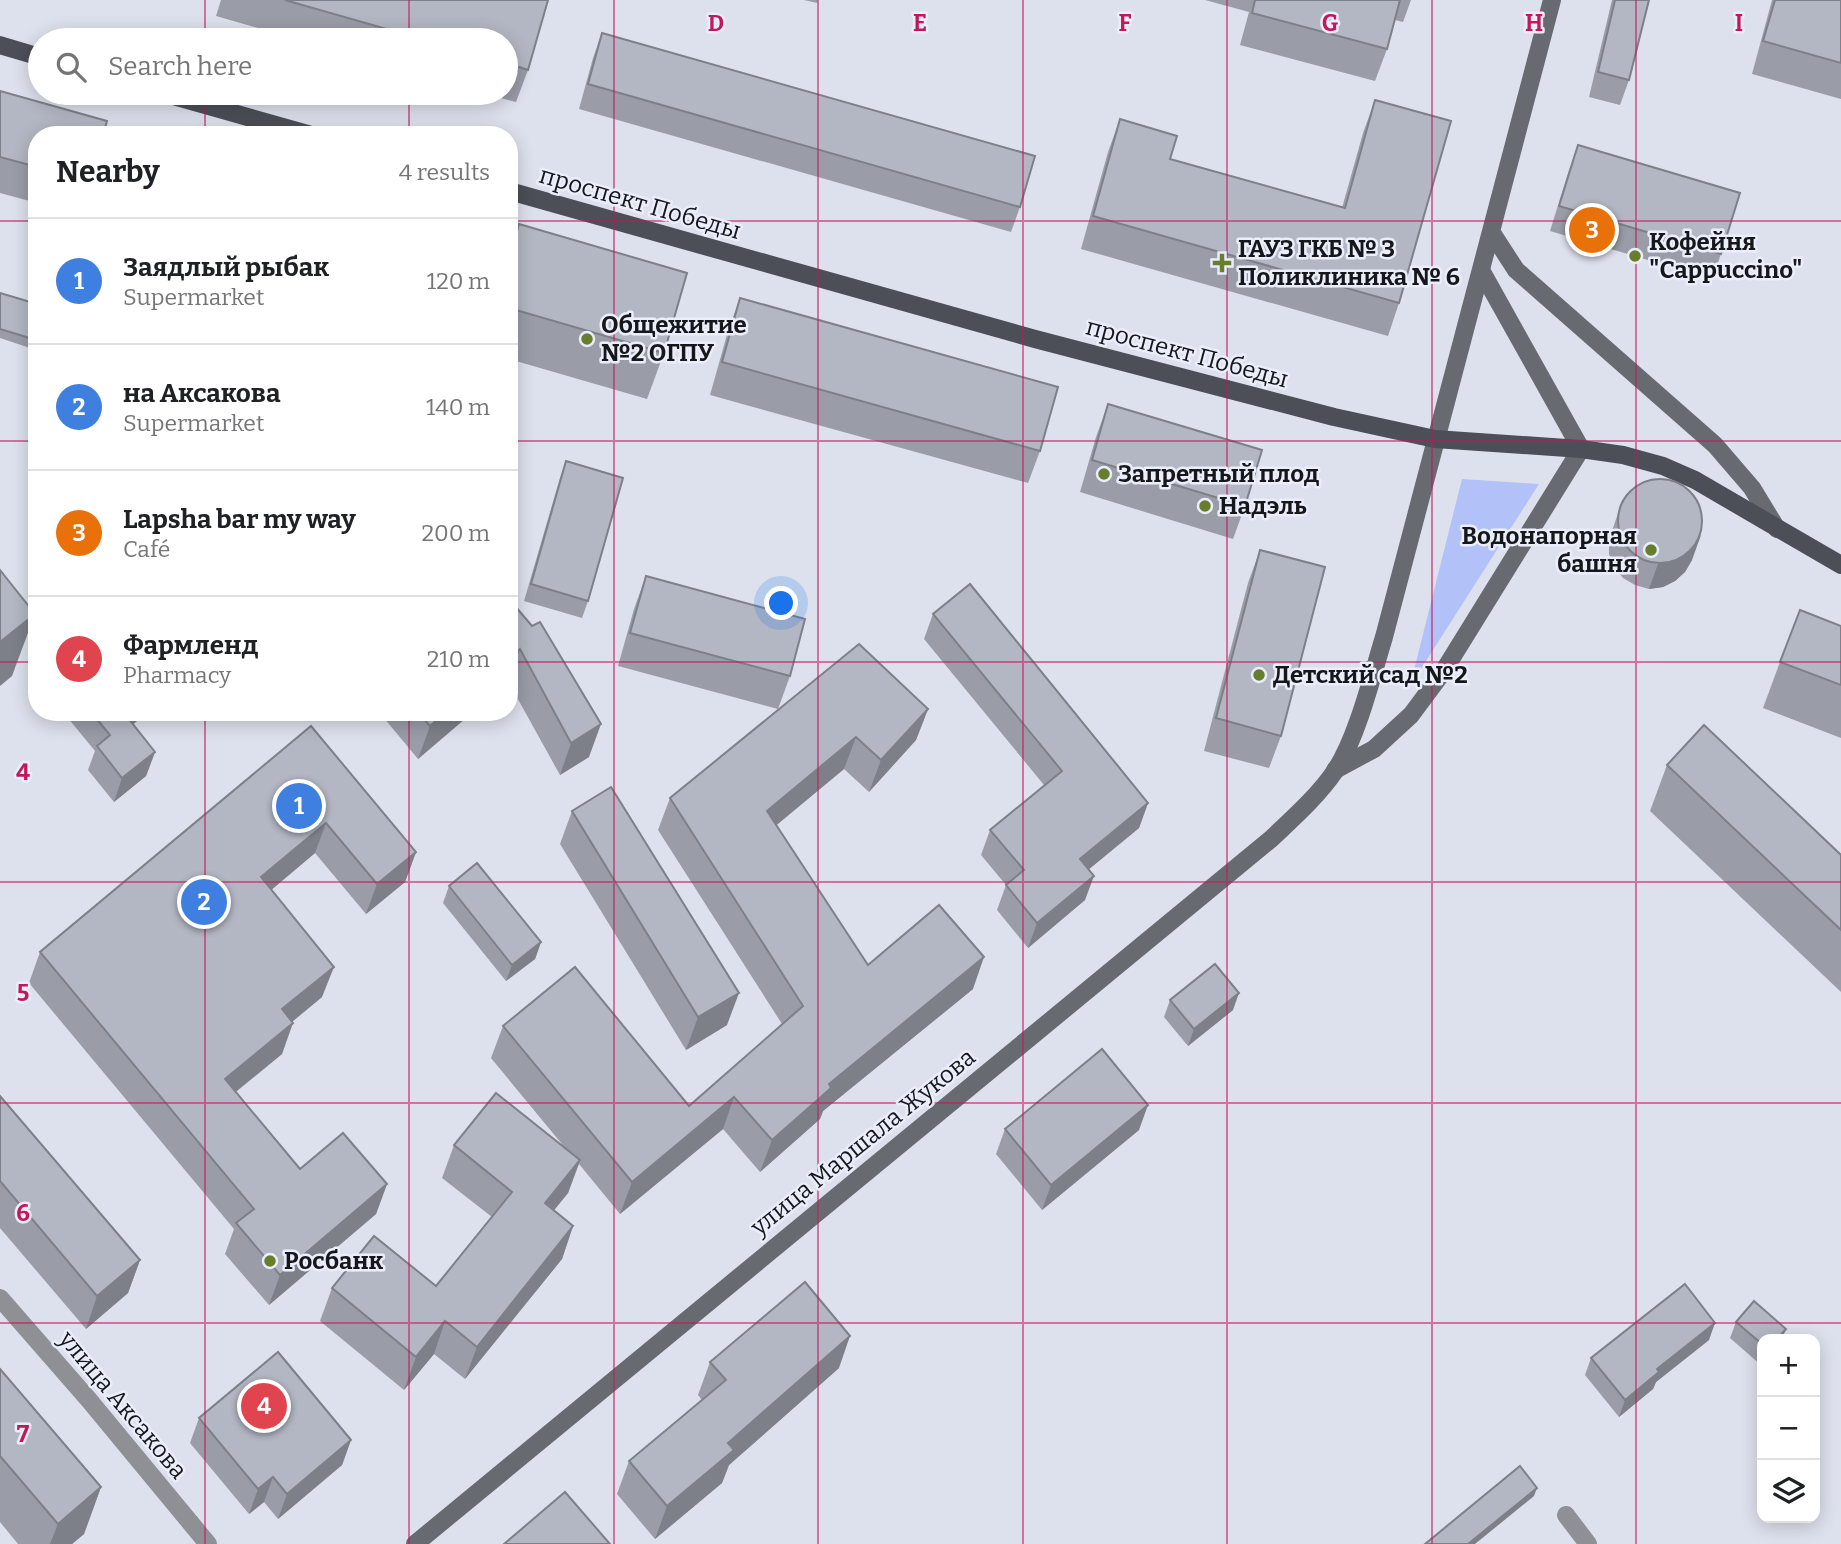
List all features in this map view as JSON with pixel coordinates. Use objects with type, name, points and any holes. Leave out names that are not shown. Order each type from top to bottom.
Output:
[{"type":"main road","name":"улица Маршала Жукова","points":[[415,1544],[1271,839],[1306,805],[1335,770],[1353,731],[1381,649],[1552,0]]},
{"type":"main road","points":[[0,45],[28,53]]},
{"type":"main road","points":[[205,105],[279,126]]},
{"type":"main road","name":"проспект Победы","points":[[518,194],[1035,339],[1334,417],[1435,439],[1581,449],[1623,455],[1663,466],[1695,481],[1841,565]]},
{"type":"main road","points":[[1492,233],[1516,270],[1715,444],[1752,488],[1777,529]]},
{"type":"main road","points":[[1482,272],[1581,449]]},
{"type":"main road","name":"улица Маршала Жукова","points":[[1335,770],[1374,749],[1411,715],[1443,672],[1498,586],[1581,449]]},
{"type":"street","name":"улица Аксакова","points":[[0,1298],[89,1400],[208,1544]]},
{"type":"street","points":[[1566,1515],[1588,1544]]},
{"type":"shaded area","points":[[1462,479],[1539,484],[1410,686]]},
{"type":"building","points":[[285,0],[548,0],[528,70],[518,67],[518,28],[383,28]]},
{"type":"building","points":[[1255,0],[1400,0],[1387,49],[1252,13]]},
{"type":"building","points":[[1615,0],[1649,0],[1629,80],[1598,72]]},
{"type":"building","points":[[1775,0],[1841,0],[1841,63],[1763,41]]},
{"type":"building","points":[[602,33],[1035,156],[1020,207],[588,84]]},
{"type":"building","points":[[0,91],[28,99],[28,105],[50,105],[107,121],[106,126],[28,126],[28,165],[0,157]]},
{"type":"building","points":[[1375,100],[1451,121],[1399,303],[1093,216],[1120,119],[1177,136],[1170,159],[1345,208]]},
{"type":"building","points":[[1578,145],[1740,193],[1721,254],[1559,206]]},
{"type":"building","points":[[519,224],[687,273],[664,353],[518,311]]},
{"type":"building","points":[[0,293],[28,301],[28,338],[0,329]]},
{"type":"building","points":[[740,298],[1058,387],[1040,451],[722,362]]},
{"type":"building","points":[[1108,404],[1262,450],[1245,506],[1092,460]]},
{"type":"building","points":[[566,461],[623,478],[588,601],[531,584]]},
{"type":"building","name":"Водонапорная башня","points":[[1652,479],[1668,479],[1684,486],[1695,497],[1702,513],[1699,537],[1690,551],[1668,563],[1652,563],[1636,556],[1625,545],[1618,529],[1618,513],[1625,497],[1636,486]]},
{"type":"building","name":"Детский сад №2","points":[[1260,550],[1325,567],[1281,736],[1216,718]]},
{"type":"building","points":[[0,570],[28,605],[28,620],[0,642]]},
{"type":"building","points":[[646,576],[805,619],[790,676],[630,633]]},
{"type":"building","points":[[970,584],[1148,803],[1080,859],[1094,876],[1037,923],[1006,885],[1024,870],[990,830],[1062,771],[933,614]]},
{"type":"building","points":[[518,610],[532,626],[540,622],[601,724],[571,743],[520,649],[518,651]]},
{"type":"building","points":[[1800,610],[1841,626],[1841,685],[1780,662]]},
{"type":"building","points":[[859,644],[928,709],[881,760],[856,737],[767,811],[868,965],[939,905],[984,957],[829,1084],[831,1088],[772,1140],[734,1097],[632,1182],[503,1026],[575,967],[689,1106],[803,1006],[670,798]]},
{"type":"building","points":[[98,721],[131,721],[155,752],[122,778],[97,746],[110,735]]},
{"type":"building","points":[[1704,725],[1841,855],[1841,930],[1667,765]]},
{"type":"building","points":[[311,726],[416,852],[377,884],[326,823],[261,877],[334,967],[282,1009],[293,1023],[225,1079],[300,1169],[343,1133],[387,1184],[280,1275],[236,1223],[254,1209],[40,952]]},
{"type":"building","points":[[611,787],[739,993],[698,1017],[572,811]]},
{"type":"building","points":[[477,863],[541,942],[512,965],[449,886]]},
{"type":"building","points":[[1215,964],[1239,993],[1194,1029],[1170,1000]]},
{"type":"building","points":[[1102,1049],[1148,1105],[1051,1185],[1005,1129]]},
{"type":"building","points":[[496,1093],[580,1160],[545,1203],[573,1226],[477,1347],[445,1321],[416,1357],[332,1288],[374,1236],[436,1286],[512,1192],[454,1145]]},
{"type":"building","points":[[0,1096],[140,1260],[97,1296],[0,1181]]},
{"type":"building","points":[[805,1282],[850,1336],[728,1443],[734,1450],[667,1506],[629,1461],[726,1380],[710,1362]]},
{"type":"building","points":[[1685,1284],[1715,1323],[1657,1369],[1659,1372],[1625,1400],[1591,1358]]},
{"type":"building","points":[[1754,1301],[1786,1329],[1782,1334],[1757,1334],[1757,1340],[1736,1322]]},
{"type":"building","points":[[278,1352],[351,1440],[287,1494],[273,1477],[258,1489],[199,1418]]},
{"type":"building","points":[[0,1369],[101,1487],[58,1524],[0,1456]]},
{"type":"building","points":[[1520,1466],[1537,1488],[1468,1544],[1425,1544]]},
{"type":"building","points":[[565,1492],[610,1544],[504,1544]]},
{"type":"place","name":"Lapsha bar my way","points":[[1592,230]]},
{"type":"place","name":"Кофейня \"Cappuccino\"","points":[[1635,256]]},
{"type":"place","name":"ГАУЗ ГКБ № 3 Поликлиника № 6","points":[[1222,263]]},
{"type":"place","name":"Общежитие №2 ОГПУ","points":[[587,339]]},
{"type":"place","name":"Запретный плод","points":[[1104,474]]},
{"type":"place","name":"Надэль","points":[[1205,506]]},
{"type":"place","name":"Водонапорная башня","points":[[1651,550]]},
{"type":"place","name":"Детский сад №2","points":[[1259,675]]},
{"type":"place","name":"Заядлый рыбак","points":[[299,806]]},
{"type":"place","name":"на Аксакова","points":[[204,902]]},
{"type":"place","name":"Росбанк","points":[[270,1261]]},
{"type":"place","name":"Фармленд","points":[[264,1406]]}]
